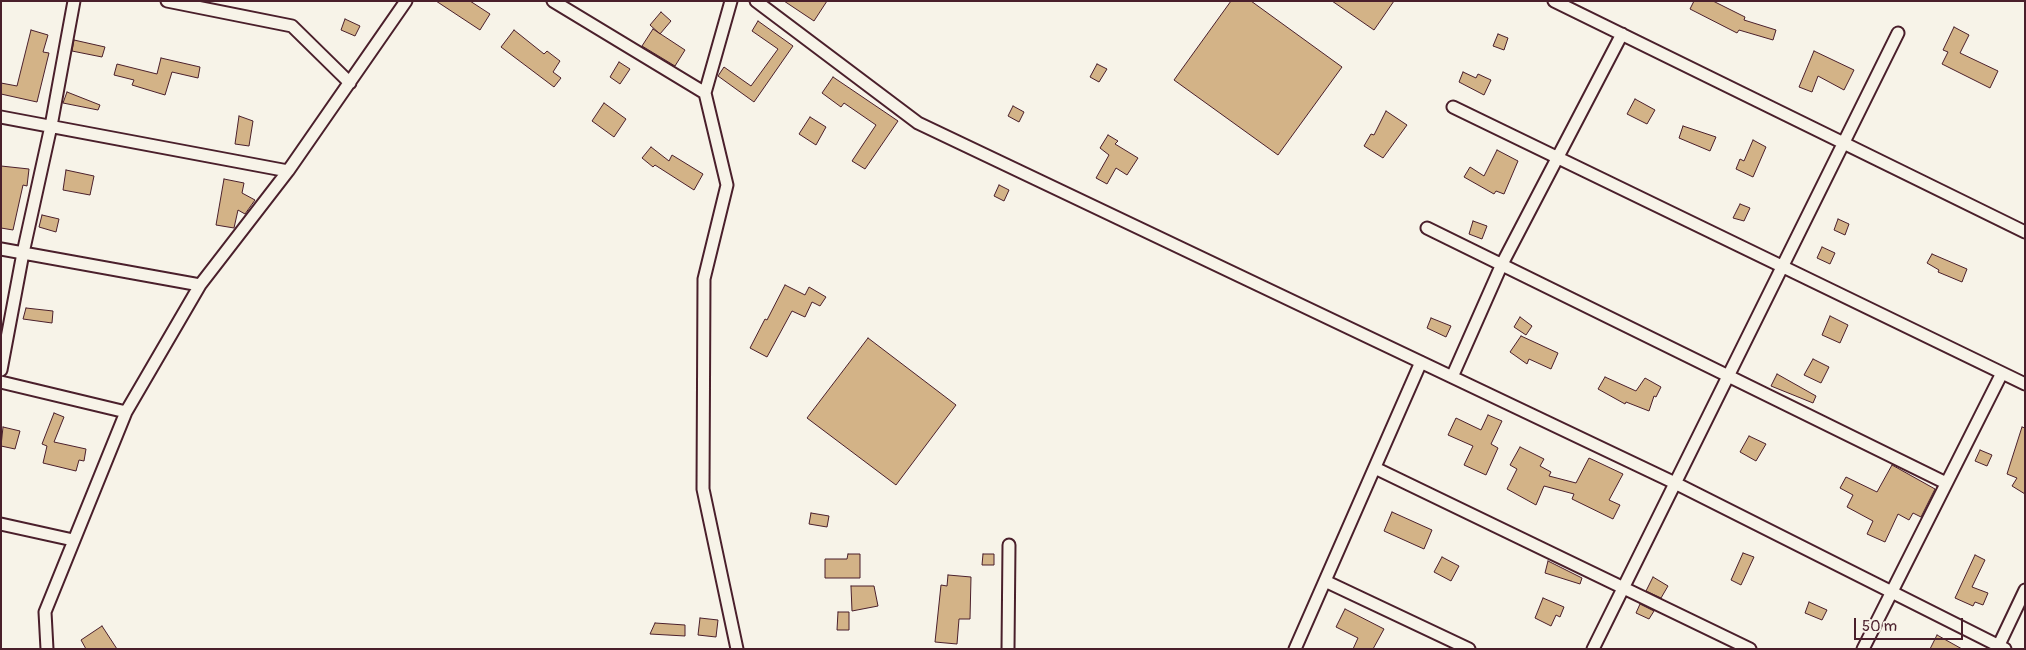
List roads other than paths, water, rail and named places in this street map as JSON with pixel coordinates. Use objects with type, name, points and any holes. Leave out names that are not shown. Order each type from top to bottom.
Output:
[{"type":"street","points":[[1,370],[23,253],[51,126],[74,1]]},
{"type":"street","points":[[167,1],[292,26],[350,83]]},
{"type":"street","points":[[47,649],[45,612],[126,412],[200,285],[288,171],[406,1]]},
{"type":"street","points":[[553,1],[705,93]]},
{"type":"street","points":[[731,1],[705,93],[727,186],[704,279],[703,489],[737,649]]},
{"type":"street","points":[[756,1],[918,123],[1675,483],[2000,648],[2025,590]]},
{"type":"street","points":[[1554,1],[2025,232]]},
{"type":"street","points":[[1593,649],[1898,33]]},
{"type":"street","points":[[1452,376],[1502,264],[1622,34]]},
{"type":"street","points":[[1453,107],[2025,384]]},
{"type":"street","points":[[1,117],[288,171]]},
{"type":"street","points":[[1427,228],[1946,483]]},
{"type":"street","points":[[1,249],[200,285]]},
{"type":"street","points":[[1295,649],[1421,362]]},
{"type":"street","points":[[1863,649],[2002,372]]},
{"type":"street","points":[[1,382],[126,412]]},
{"type":"street","points":[[1375,468],[1750,649]]},
{"type":"street","points":[[1,524],[73,540]]},
{"type":"street","points":[[1008,649],[1009,545]]},
{"type":"street","points":[[1325,581],[1469,649]]},
{"type":"street","points":[[1721,649],[1727,638]]}]
